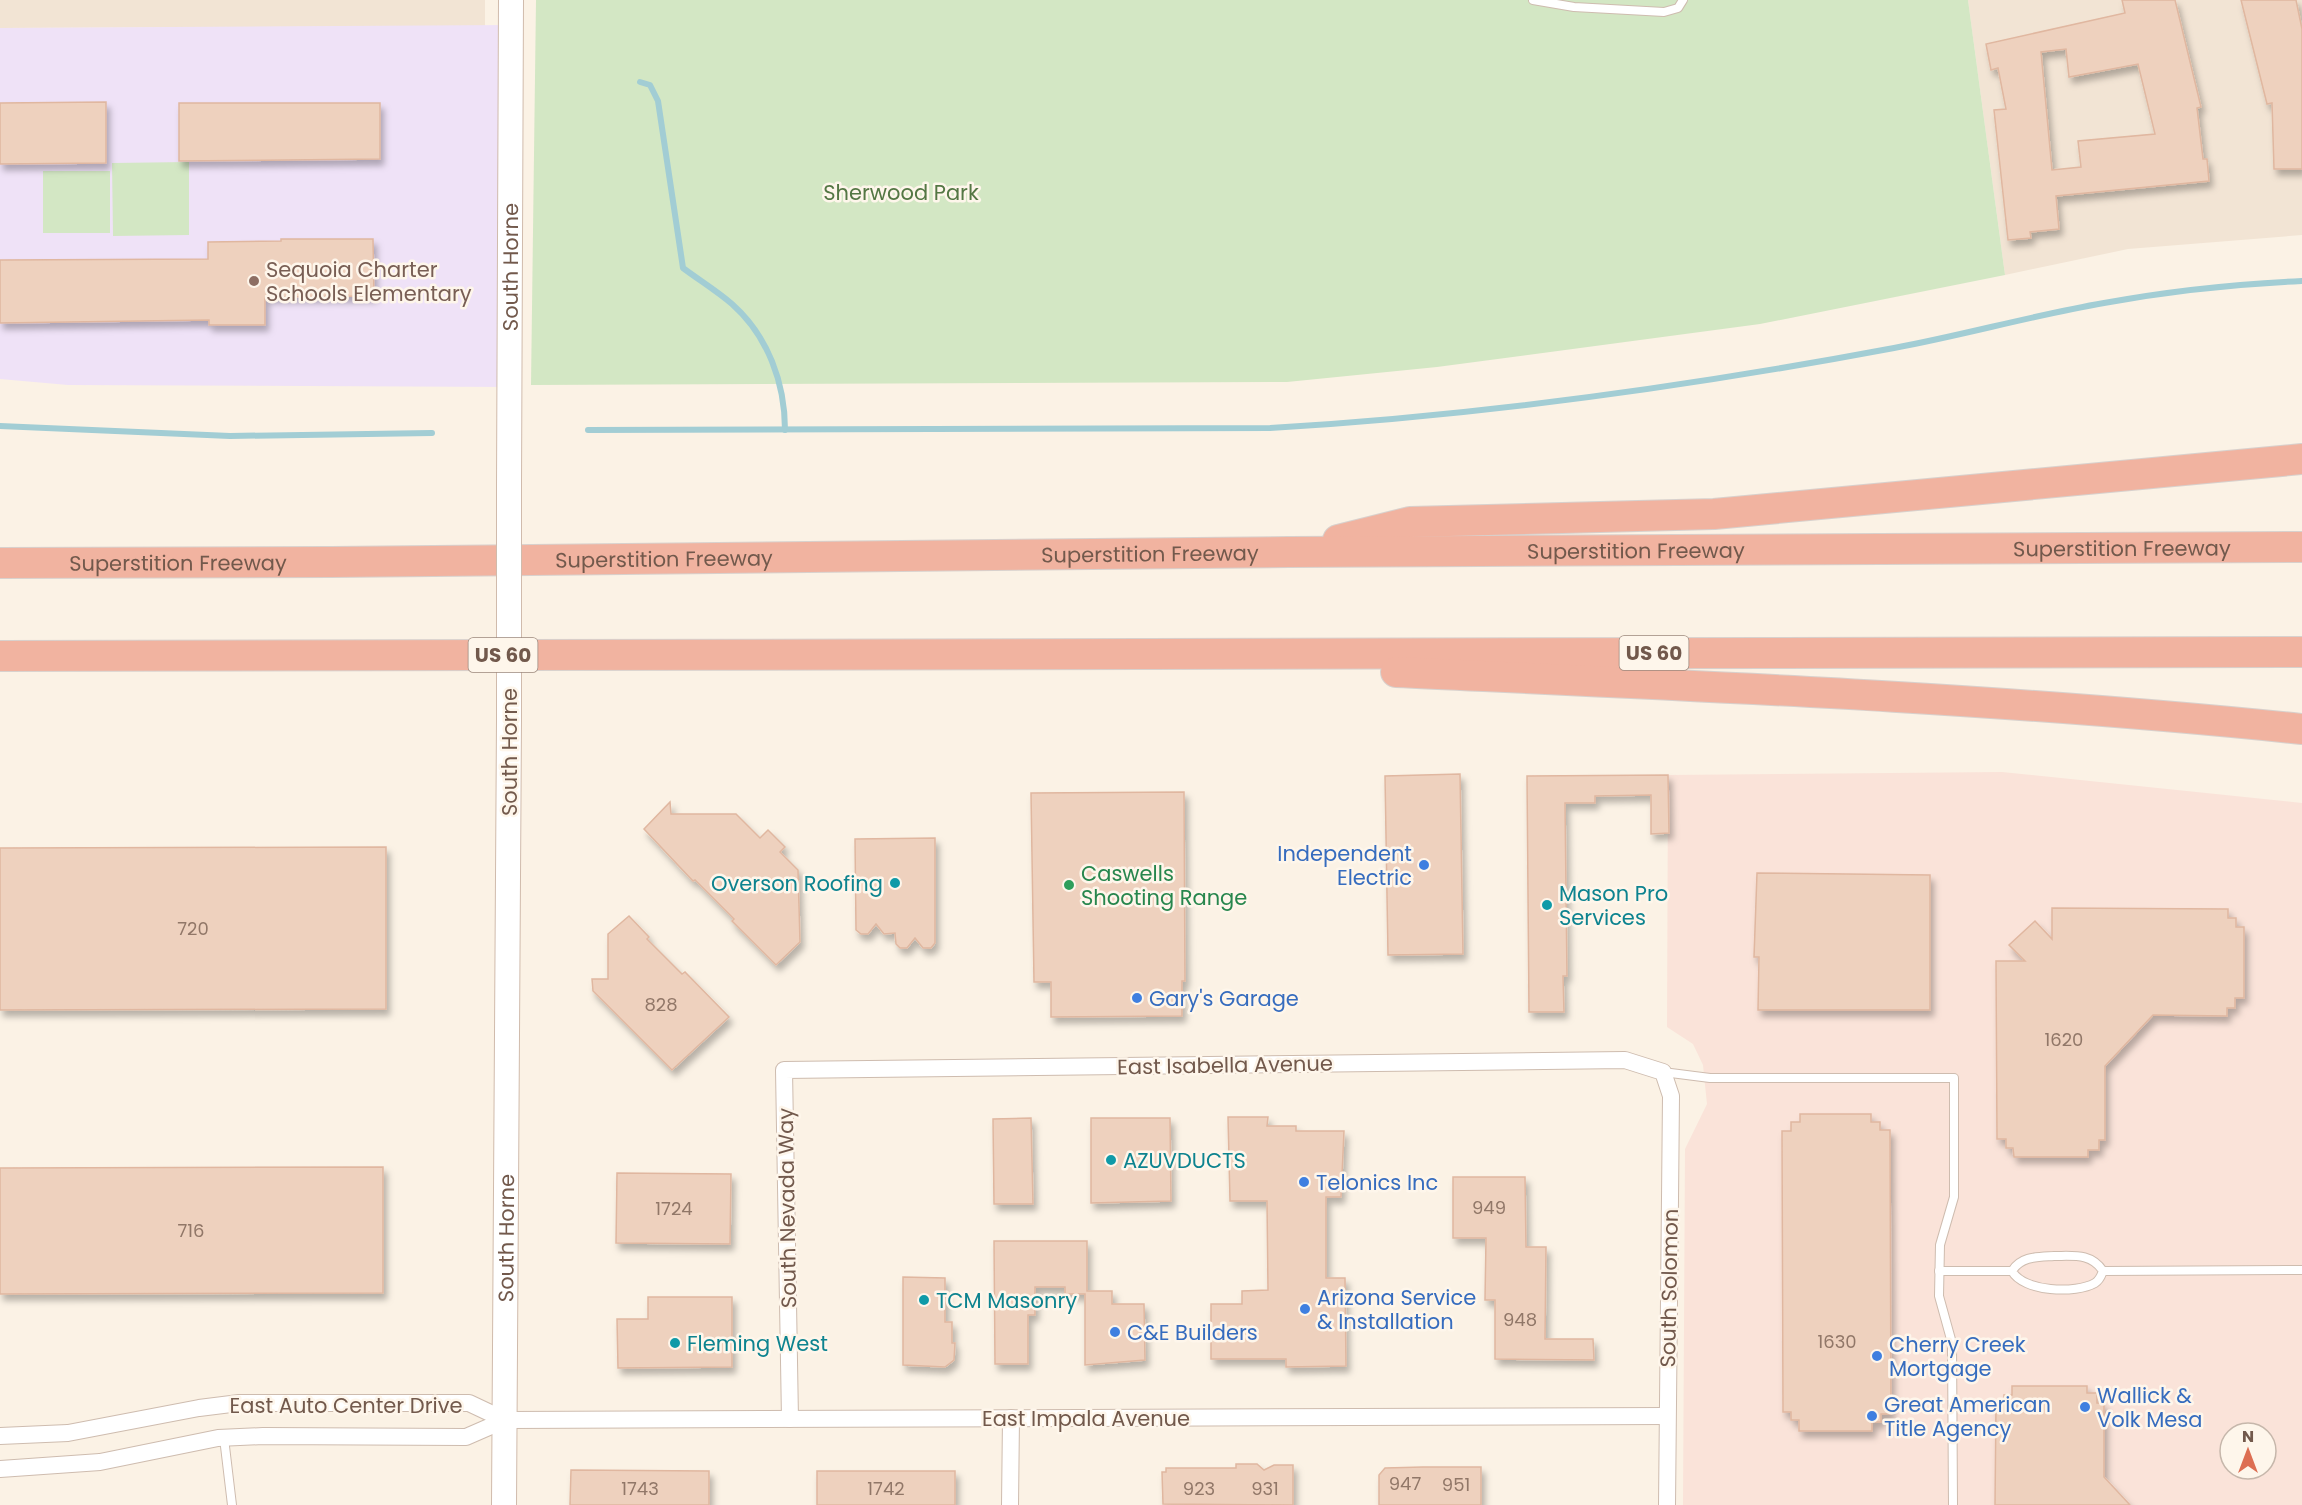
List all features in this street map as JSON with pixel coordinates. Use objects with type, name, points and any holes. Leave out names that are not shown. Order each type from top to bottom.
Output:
[{"type":"highway","points":[[1289,552],[1410,522],[1714,514],[2302,459]]},
{"type":"highway","name":"Superstition Freeway","points":[[0,563],[332,562],[1289,552],[2302,547]]},
{"type":"highway","points":[[0,548],[332,562]]},
{"type":"highway","name":"US 60","points":[[0,656],[2302,652]]},
{"type":"highway","points":[[1006,654],[1863,694],[2143,712],[2302,729]]},
{"type":"street","name":"South Horne","points":[[504,1505],[512,0]]},
{"type":"street","name":"East Isabella Avenue","points":[[784,1070],[1625,1060],[1663,1072]]},
{"type":"street","name":"South Nevada Way","points":[[784,1070],[790,1419]]},
{"type":"street","name":"South Solomon","points":[[1663,1072],[1671,1096],[1666,1505]]},
{"type":"street","name":"East Auto Center Drive","points":[[0,1436],[68,1433],[199,1408],[239,1403],[469,1403],[505,1420]]},
{"type":"street","name":"East Impala Avenue","points":[[505,1420],[1667,1416]]},
{"type":"street","points":[[1010,1505],[1011,1418]]},
{"type":"street","name":"East Auto Center Drive","points":[[0,1469],[100,1462],[224,1438],[263,1436],[466,1437],[505,1420]]},
{"type":"lane","points":[[1533,0],[1574,7],[1664,12],[1678,8],[1683,0]]},
{"type":"lane","points":[[1663,1072],[1710,1078],[1954,1078],[1954,1197],[1943,1227],[1939,1270],[1939,1296],[1952,1343],[1953,1505]]},
{"type":"lane","points":[[2012,1271],[2016,1264],[2031,1257],[2054,1256],[2082,1256],[2093,1260],[2103,1271],[2302,1270]]},
{"type":"lane","points":[[1939,1270],[2012,1271]]},
{"type":"lane","points":[[2012,1271],[2016,1279],[2028,1285],[2055,1289],[2084,1287],[2098,1281],[2103,1271]]},
{"type":"lane","points":[[224,1438],[232,1505]]},
{"type":"shaded area","points":[[0,0],[485,0],[485,26],[0,28]]},
{"type":"shaded area","points":[[1968,0],[2302,0],[2302,235],[2128,249],[2005,275]]},
{"type":"shaded area","name":"Sequoia Charter Schools Elementary","points":[[511,25],[508,387],[68,385],[0,379],[0,28]]},
{"type":"shaded area","points":[[2002,772],[2302,803],[2302,1505],[1683,1505],[1685,1149],[1707,1104],[1703,1065],[1693,1044],[1667,1027],[1668,775]]},
{"type":"green space","name":"Sherwood Park","points":[[536,0],[1968,0],[2005,275],[1760,324],[1437,367],[1287,382],[531,385]]},
{"type":"green space","points":[[189,162],[189,235],[113,236],[112,163]]},
{"type":"green space","points":[[43,171],[110,171],[110,233],[43,233]]},
{"type":"building","points":[[2122,0],[2175,0],[2201,107],[2197,108],[2203,159],[2207,159],[2209,181],[2056,196],[2059,229],[2030,232],[2031,238],[2008,240],[1994,110],[2006,109],[1998,68],[1991,70],[1986,44],[2125,13]],"holes":[[[2066,49],[2069,77],[2138,64],[2155,134],[2078,141],[2081,167],[2052,170],[2041,52]]]},
{"type":"building","points":[[2241,0],[2296,0],[2302,29],[2302,169],[2274,169],[2272,103],[2267,104]]},
{"type":"building","points":[[106,102],[106,163],[0,164],[0,103]]},
{"type":"building","points":[[179,103],[380,103],[380,159],[179,161]]},
{"type":"building","points":[[281,239],[373,239],[374,296],[265,297],[265,325],[209,325],[209,320],[0,323],[0,260],[208,259],[208,242],[281,241]]},
{"type":"building","name":"Independent Electric","points":[[1460,774],[1463,954],[1388,955],[1385,776]]},
{"type":"building","name":"Mason Pro Services","points":[[1668,775],[1669,833],[1651,834],[1651,795],[1595,796],[1595,803],[1565,803],[1567,976],[1563,976],[1564,1012],[1529,1012],[1527,776]]},
{"type":"building","points":[[1184,792],[1185,981],[1182,981],[1182,1016],[1051,1017],[1051,982],[1034,982],[1031,793]]},
{"type":"building","points":[[670,802],[671,814],[736,814],[760,838],[768,830],[785,847],[780,852],[798,870],[800,942],[776,965],[732,921],[734,919],[695,880],[693,881],[644,829]]},
{"type":"building","name":"Overson Roofing","points":[[935,838],[935,943],[931,948],[923,948],[915,938],[907,948],[900,948],[896,944],[895,933],[884,934],[876,924],[868,934],[861,934],[856,930],[855,839]]},
{"type":"building","points":[[386,847],[386,1009],[0,1010],[0,848]]},
{"type":"building","points":[[1757,873],[1930,875],[1930,1010],[1758,1010],[1759,957],[1754,957]]},
{"type":"building","points":[[2052,908],[2228,909],[2228,918],[2236,918],[2236,927],[2244,927],[2244,998],[2235,998],[2235,1008],[2227,1008],[2227,1016],[2153,1015],[2105,1066],[2105,1140],[2099,1140],[2099,1150],[2088,1150],[2088,1157],[2014,1157],[2013,1148],[2006,1148],[2006,1139],[1997,1139],[1996,961],[2025,961],[2009,945],[2035,921],[2052,939]]},
{"type":"building","points":[[629,916],[649,937],[647,939],[682,974],[685,972],[729,1017],[672,1070],[593,991],[592,979],[608,979],[608,934]]},
{"type":"building","points":[[1800,1114],[1871,1114],[1871,1122],[1880,1122],[1880,1130],[1890,1130],[1891,1414],[1881,1414],[1881,1422],[1872,1422],[1872,1431],[1799,1431],[1799,1420],[1791,1420],[1791,1412],[1783,1412],[1782,1131],[1791,1131],[1791,1122],[1800,1122]]},
{"type":"building","points":[[1228,1117],[1268,1117],[1267,1126],[1296,1126],[1296,1131],[1344,1131],[1341,1197],[1326,1197],[1326,1278],[1345,1278],[1346,1366],[1286,1367],[1286,1359],[1211,1359],[1211,1304],[1242,1304],[1242,1291],[1268,1290],[1267,1201],[1230,1201]]},
{"type":"building","points":[[1031,1118],[1033,1204],[994,1204],[993,1119]]},
{"type":"building","points":[[1091,1118],[1170,1118],[1171,1201],[1091,1203]]},
{"type":"building","points":[[383,1167],[383,1293],[0,1294],[0,1168]]},
{"type":"building","points":[[617,1173],[731,1174],[730,1244],[616,1243]]},
{"type":"building","points":[[1453,1177],[1525,1177],[1526,1247],[1546,1247],[1545,1339],[1593,1339],[1594,1360],[1495,1359],[1495,1300],[1485,1300],[1486,1238],[1453,1238]]},
{"type":"building","points":[[994,1241],[1087,1241],[1087,1291],[1112,1291],[1112,1304],[1144,1304],[1145,1360],[1085,1365],[1085,1294],[1065,1294],[1065,1287],[1035,1287],[1035,1315],[1028,1315],[1028,1364],[995,1364]]},
{"type":"building","name":"TCM Masonry","points":[[903,1277],[945,1278],[945,1322],[952,1322],[952,1343],[955,1343],[954,1360],[945,1367],[903,1365]]},
{"type":"building","name":"Fleming West","points":[[648,1297],[732,1297],[732,1367],[618,1368],[617,1319],[648,1319]]},
{"type":"building","points":[[2012,1386],[2087,1386],[2087,1393],[2097,1393],[2097,1403],[2104,1403],[2104,1477],[2130,1505],[1995,1505],[1996,1404],[2004,1404],[2004,1395],[2012,1395]]},
{"type":"building","points":[[1236,1464],[1257,1464],[1264,1470],[1274,1465],[1293,1465],[1293,1505],[1163,1504],[1162,1472],[1166,1472],[1166,1468],[1236,1468]]},
{"type":"building","points":[[1481,1467],[1481,1505],[1379,1505],[1379,1475],[1385,1468]]},
{"type":"building","points":[[571,1470],[709,1471],[709,1505],[570,1505]]},
{"type":"building","points":[[817,1471],[955,1471],[955,1505],[817,1505]]},
{"type":"waterway","points":[[640,82],[650,85],[658,101],[683,268],[732,304],[745,317],[765,346],[778,378],[785,430]]},
{"type":"waterway","points":[[588,430],[1270,428],[1348,423],[1426,416],[1662,387],[1894,348],[2052,313],[2128,299],[2203,289],[2302,281]]},
{"type":"waterway","points":[[0,426],[230,436],[432,433]]},
{"type":"place","name":"Sequoia Charter Schools Elementary","points":[[254,281]]},
{"type":"place","name":"Independent Electric","points":[[1424,865]]},
{"type":"place","name":"Overson Roofing","points":[[895,883]]},
{"type":"place","name":"Caswells Shooting Range","points":[[1069,885]]},
{"type":"place","name":"Mason Pro Services","points":[[1547,905]]},
{"type":"place","name":"Gary's Garage","points":[[1137,998]]},
{"type":"place","name":"AZUVDUCTS","points":[[1111,1160]]},
{"type":"place","name":"Telonics Inc","points":[[1304,1182]]},
{"type":"place","name":"TCM Masonry","points":[[924,1300]]},
{"type":"place","name":"Arizona Service & Installation","points":[[1305,1309]]},
{"type":"place","name":"C&E Builders","points":[[1115,1332]]},
{"type":"place","name":"Fleming West","points":[[675,1343]]},
{"type":"place","name":"Cherry Creek Mortgage","points":[[1877,1356]]},
{"type":"place","name":"Wallick & Volk Mesa","points":[[2085,1407]]},
{"type":"place","name":"Great American Title Agency","points":[[1872,1416]]}]
